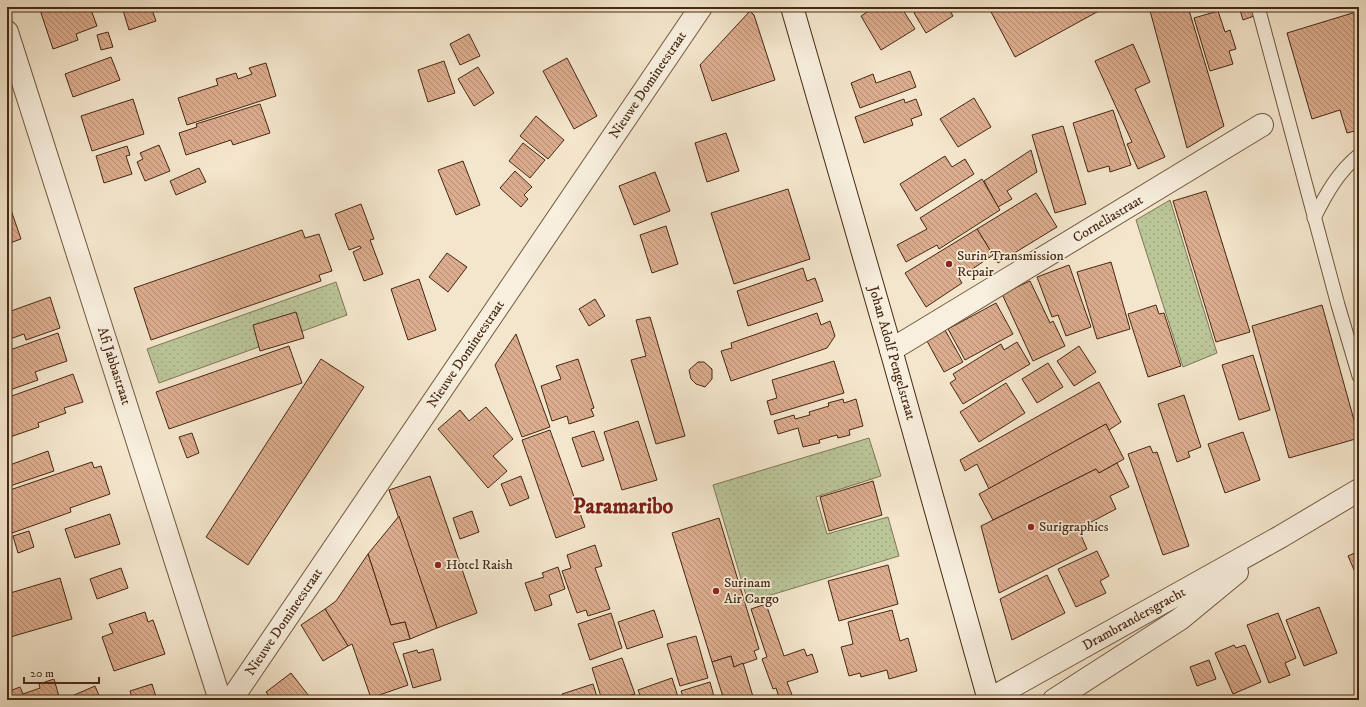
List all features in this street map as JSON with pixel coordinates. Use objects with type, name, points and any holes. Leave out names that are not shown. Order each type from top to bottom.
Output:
[{"type":"street","name":"Nieuwe Domineestraat","points":[[231,700],[701,7]]},
{"type":"street","name":"Johan Adolf Pengelstraat","points":[[792,7],[891,350],[988,700]]},
{"type":"street","name":"Afi Jabbastraat","points":[[7,32],[220,700]]},
{"type":"street","name":"Corneliastraat","points":[[891,350],[1262,125]]},
{"type":"street","name":"Drambrandersgracht","points":[[988,700],[1280,537],[1359,490]]},
{"type":"street","name":"Drambrandersgracht","points":[[1054,700],[1180,619],[1280,537]]},
{"type":"lane","points":[[1258,7],[1314,218],[1359,376]]},
{"type":"lane","points":[[1314,218],[1328,191],[1337,178],[1359,155]]},
{"type":"green space","points":[[1170,200],[1217,353],[1183,367],[1136,220]]},
{"type":"green space","points":[[336,282],[347,315],[159,383],[147,349]]},
{"type":"green space","points":[[869,438],[881,476],[816,497],[827,534],[888,517],[899,556],[748,602],[713,485]]},
{"type":"building","points":[[39,7],[90,7],[97,26],[76,34],[78,40],[53,49]]},
{"type":"building","points":[[122,7],[151,7],[156,21],[129,30]]},
{"type":"building","points":[[875,7],[901,7],[915,29],[881,50],[861,16]]},
{"type":"building","points":[[924,7],[948,7],[953,16],[926,33],[914,13]]},
{"type":"building","points":[[996,7],[1106,7],[1015,57],[990,10]]},
{"type":"building","points":[[1149,7],[1188,7],[1224,126],[1187,148]]},
{"type":"building","points":[[1239,7],[1251,7],[1254,16],[1243,20]]},
{"type":"building","points":[[750,11],[754,15],[775,80],[712,101],[700,65]]},
{"type":"building","points":[[1218,11],[1225,32],[1230,30],[1236,49],[1229,51],[1233,64],[1210,71],[1194,18]]},
{"type":"building","points":[[1359,11],[1359,130],[1347,133],[1340,110],[1312,119],[1287,33]]},
{"type":"building","points":[[108,32],[113,47],[101,50],[97,35]]},
{"type":"building","points":[[469,34],[480,56],[460,65],[450,44]]},
{"type":"building","points":[[1133,44],[1150,82],[1135,89],[1165,157],[1138,169],[1127,144],[1132,142],[1095,61]]},
{"type":"building","points":[[111,57],[120,80],[73,97],[65,74]]},
{"type":"building","points":[[567,58],[597,116],[574,129],[543,71]]},
{"type":"building","points":[[444,61],[455,93],[428,102],[418,70]]},
{"type":"building","points":[[266,63],[276,96],[187,125],[178,98],[218,85],[216,79],[236,73],[238,79],[252,74],[249,68]]},
{"type":"building","points":[[478,67],[494,93],[474,106],[458,79]]},
{"type":"building","points":[[910,71],[916,87],[860,108],[851,83],[873,74],[876,83]]},
{"type":"building","points":[[974,98],[991,127],[958,147],[940,119]]},
{"type":"building","points":[[133,99],[144,134],[92,151],[81,116]]},
{"type":"building","points":[[904,99],[905,103],[916,99],[922,115],[911,119],[913,125],[864,143],[855,117]]},
{"type":"building","points":[[260,104],[270,133],[233,145],[231,140],[186,155],[179,133],[197,127],[196,124]]},
{"type":"building","points":[[1113,110],[1131,165],[1110,172],[1109,166],[1088,172],[1073,123]]},
{"type":"building","points":[[536,116],[564,140],[548,159],[520,136]]},
{"type":"building","points":[[1063,126],[1086,204],[1055,213],[1032,135]]},
{"type":"building","points":[[726,133],[739,171],[707,182],[695,143]]},
{"type":"building","points":[[523,143],[545,160],[530,178],[509,161]]},
{"type":"building","points":[[159,145],[170,171],[145,181],[137,162],[143,159],[140,153]]},
{"type":"building","points":[[127,146],[130,155],[126,156],[132,174],[104,183],[96,156]]},
{"type":"building","points":[[1031,150],[1037,172],[1007,191],[1012,199],[998,207],[984,181]]},
{"type":"building","points":[[945,156],[952,167],[965,159],[974,174],[916,211],[900,184]]},
{"type":"building","points":[[463,161],[480,205],[456,215],[438,170]]},
{"type":"building","points":[[199,168],[206,182],[176,195],[170,181]]},
{"type":"building","points":[[515,171],[532,187],[524,195],[528,199],[521,207],[500,188]]},
{"type":"building","points":[[655,172],[670,211],[634,225],[619,186]]},
{"type":"building","points":[[982,179],[1000,210],[939,249],[937,245],[906,262],[897,245],[927,229],[920,218]]},
{"type":"building","points":[[788,189],[810,259],[734,284],[711,213]]},
{"type":"building","points":[[1206,191],[1250,332],[1216,342],[1173,201]]},
{"type":"building","points":[[1036,193],[1057,227],[998,263],[977,229]]},
{"type":"building","points":[[361,204],[374,239],[370,240],[383,274],[364,281],[353,252],[361,248],[360,246],[349,250],[335,214]]},
{"type":"building","points":[[11,210],[21,239],[7,244],[7,211]]},
{"type":"building","points":[[666,226],[678,264],[652,273],[640,235]]},
{"type":"building","name":"Surin Transmission Repair","points":[[977,229],[993,255],[959,278],[962,283],[926,307],[905,273]]},
{"type":"building","points":[[302,230],[305,238],[319,234],[332,271],[319,275],[321,281],[151,340],[134,288]]},
{"type":"building","points":[[447,253],[467,267],[448,292],[429,277]]},
{"type":"building","points":[[1111,262],[1130,329],[1097,339],[1077,272]]},
{"type":"building","points":[[1069,265],[1091,327],[1066,336],[1058,315],[1052,317],[1037,277]]},
{"type":"building","points":[[803,268],[807,281],[815,278],[823,301],[748,326],[737,291]]},
{"type":"building","points":[[419,279],[436,330],[408,340],[391,289]]},
{"type":"building","points":[[1030,281],[1050,323],[1053,321],[1065,346],[1033,361],[1002,294]]},
{"type":"building","points":[[50,297],[60,328],[26,340],[24,334],[7,340],[7,304],[11,311]]},
{"type":"building","points":[[595,299],[605,316],[589,326],[579,309]]},
{"type":"building","points":[[996,303],[1013,334],[965,360],[948,329]]},
{"type":"building","points":[[1156,305],[1159,314],[1164,313],[1181,366],[1148,377],[1128,314]]},
{"type":"building","points":[[1322,305],[1359,438],[1289,458],[1252,326]]},
{"type":"building","points":[[296,312],[304,338],[260,351],[253,325]]},
{"type":"building","points":[[817,313],[821,325],[830,321],[835,336],[827,348],[731,381],[721,351],[732,348],[731,343]]},
{"type":"building","points":[[650,317],[685,436],[656,444],[631,360],[646,356],[636,320]]},
{"type":"building","points":[[945,330],[963,362],[944,372],[927,341]]},
{"type":"building","points":[[58,333],[67,361],[35,372],[38,380],[7,391],[7,351]]},
{"type":"building","points":[[516,334],[550,427],[522,437],[495,365]]},
{"type":"building","points":[[1017,342],[1030,364],[963,404],[950,383],[956,379],[953,374],[1001,344],[1004,350]]},
{"type":"building","points":[[289,346],[302,383],[169,429],[156,392]]},
{"type":"building","points":[[1079,346],[1096,372],[1074,386],[1057,361]]},
{"type":"building","points":[[1253,355],[1270,410],[1239,420],[1222,365]]},
{"type":"building","points":[[321,359],[364,387],[248,565],[206,537]]},
{"type":"building","points":[[578,359],[594,408],[591,409],[594,416],[569,424],[567,416],[552,421],[541,386],[561,379],[556,366]]},
{"type":"building","points":[[834,361],[844,393],[771,415],[767,401],[777,398],[772,380]]},
{"type":"building","points":[[698,362],[704,362],[712,369],[712,379],[705,387],[696,384],[691,379],[689,370]]},
{"type":"building","points":[[1048,363],[1063,387],[1037,403],[1022,379]]},
{"type":"building","points":[[73,374],[83,402],[64,408],[66,413],[38,423],[39,427],[7,438],[7,393],[9,397]]},
{"type":"building","points":[[1099,382],[1121,422],[1109,430],[1106,424],[989,489],[977,464],[965,471],[960,460]]},
{"type":"building","points":[[1006,383],[1025,413],[979,442],[960,412]]},
{"type":"building","points":[[1184,395],[1201,447],[1188,452],[1190,457],[1177,462],[1158,404]]},
{"type":"building","points":[[843,399],[844,403],[856,399],[863,426],[849,430],[850,435],[838,438],[837,435],[819,440],[820,443],[803,447],[798,428],[778,434],[774,421],[794,415],[795,419],[810,415],[809,412],[829,406],[828,403]]},
{"type":"building","points":[[486,407],[513,439],[493,456],[507,471],[488,488],[438,429],[460,410],[469,421]]},
{"type":"building","points":[[638,421],[657,480],[622,490],[604,432]]},
{"type":"building","points":[[1106,424],[1124,459],[1099,473],[1096,469],[993,520],[979,494]]},
{"type":"building","points":[[550,430],[585,527],[556,538],[522,440]]},
{"type":"building","points":[[594,431],[604,460],[582,467],[572,438]]},
{"type":"building","points":[[1243,432],[1260,480],[1225,493],[1208,444]]},
{"type":"building","points":[[192,433],[199,453],[187,458],[179,437]]},
{"type":"building","points":[[1150,446],[1153,453],[1157,452],[1189,546],[1163,555],[1128,454]]},
{"type":"building","points":[[48,451],[54,471],[7,487],[7,466]]},
{"type":"building","points":[[92,462],[94,468],[101,466],[110,494],[70,508],[71,512],[12,533],[7,518],[7,491]]},
{"type":"building","name":"Surigraphics","points":[[1117,463],[1129,487],[1110,496],[1116,509],[1078,529],[1087,549],[999,593],[981,526],[1096,469],[1099,473]]},
{"type":"building","name":"Hotel Raish","points":[[430,476],[477,613],[437,628],[389,490]]},
{"type":"building","points":[[521,476],[529,498],[510,506],[501,484]]},
{"type":"building","points":[[873,481],[882,515],[829,531],[820,497]]},
{"type":"building","points":[[472,511],[479,532],[460,539],[453,518]]},
{"type":"building","points":[[110,514],[120,544],[75,558],[65,529]]},
{"type":"building","points":[[399,516],[437,628],[410,639],[405,622],[391,625],[368,554]]},
{"type":"building","name":"Surinam Air Cargo","points":[[719,518],[759,649],[754,651],[757,659],[734,667],[731,656],[712,662],[672,533]]},
{"type":"building","points":[[29,531],[34,547],[18,553],[13,536]]},
{"type":"building","points":[[595,545],[602,566],[595,568],[610,609],[588,616],[586,610],[577,613],[562,571],[571,568],[567,555]]},
{"type":"building","points":[[1097,551],[1109,576],[1100,581],[1106,593],[1076,607],[1058,569]]},
{"type":"building","points":[[1359,551],[1359,570],[1355,572],[1348,556]]},
{"type":"building","points":[[368,554],[391,625],[405,622],[410,639],[393,643],[408,685],[371,698],[352,644],[348,646],[325,609],[336,601]]},
{"type":"building","points":[[888,565],[898,604],[839,621],[828,581]]},
{"type":"building","points":[[558,567],[565,589],[549,595],[552,605],[535,611],[525,583],[544,577],[542,573]]},
{"type":"building","points":[[121,568],[128,588],[97,599],[90,579]]},
{"type":"building","points":[[1047,575],[1065,613],[1012,640],[1000,599]]},
{"type":"building","points":[[60,578],[72,619],[7,638],[7,594]]},
{"type":"building","points":[[766,604],[784,656],[804,649],[807,656],[812,654],[818,672],[787,682],[794,700],[780,700],[776,688],[773,689],[762,659],[767,657],[751,609]]},
{"type":"building","points":[[1319,607],[1337,653],[1304,666],[1286,620]]},
{"type":"building","points":[[325,609],[348,646],[323,661],[301,625]]},
{"type":"building","points":[[654,610],[663,637],[627,649],[618,622]]},
{"type":"building","points":[[892,610],[900,641],[908,638],[917,671],[889,679],[887,670],[861,677],[860,673],[849,676],[841,647],[853,644],[848,622]]},
{"type":"building","points":[[145,612],[148,622],[153,620],[165,654],[114,671],[102,637],[113,633],[109,624]]},
{"type":"building","points":[[611,613],[622,648],[590,660],[578,624]]},
{"type":"building","points":[[1278,613],[1296,658],[1285,663],[1290,675],[1269,683],[1247,625]]},
{"type":"building","points":[[696,636],[708,678],[680,686],[667,644]]},
{"type":"building","points":[[1234,645],[1236,648],[1245,645],[1261,682],[1233,694],[1215,653]]},
{"type":"building","points":[[433,649],[441,680],[413,688],[403,654],[417,650],[418,653]]},
{"type":"building","points":[[731,656],[734,667],[743,663],[754,700],[724,700],[712,662]]},
{"type":"building","points":[[622,658],[635,694],[624,697],[624,700],[602,700],[592,668]]},
{"type":"building","points":[[1209,660],[1216,679],[1197,686],[1190,667]]},
{"type":"building","points":[[291,673],[312,700],[272,700],[266,692]]},
{"type":"building","points":[[672,678],[679,700],[642,700],[638,690]]},
{"type":"building","points":[[54,679],[60,700],[7,700],[7,692],[20,687],[23,694],[40,688],[39,684]]},
{"type":"building","points":[[710,682],[715,700],[684,700],[681,691]]},
{"type":"building","points":[[152,684],[157,700],[133,700],[130,691]]},
{"type":"building","points":[[593,684],[598,700],[564,700],[562,694]]},
{"type":"building","points":[[95,686],[101,700],[73,700],[72,696]]},
{"type":"place","name":"Surin Transmission Repair","points":[[949,264]]},
{"type":"place","name":"Surigraphics","points":[[1031,527]]},
{"type":"place","name":"Hotel Raish","points":[[438,565]]},
{"type":"place","name":"Surinam Air Cargo","points":[[716,591]]},
{"type":"district","name":"Paramaribo","points":[[623,506]]}]
